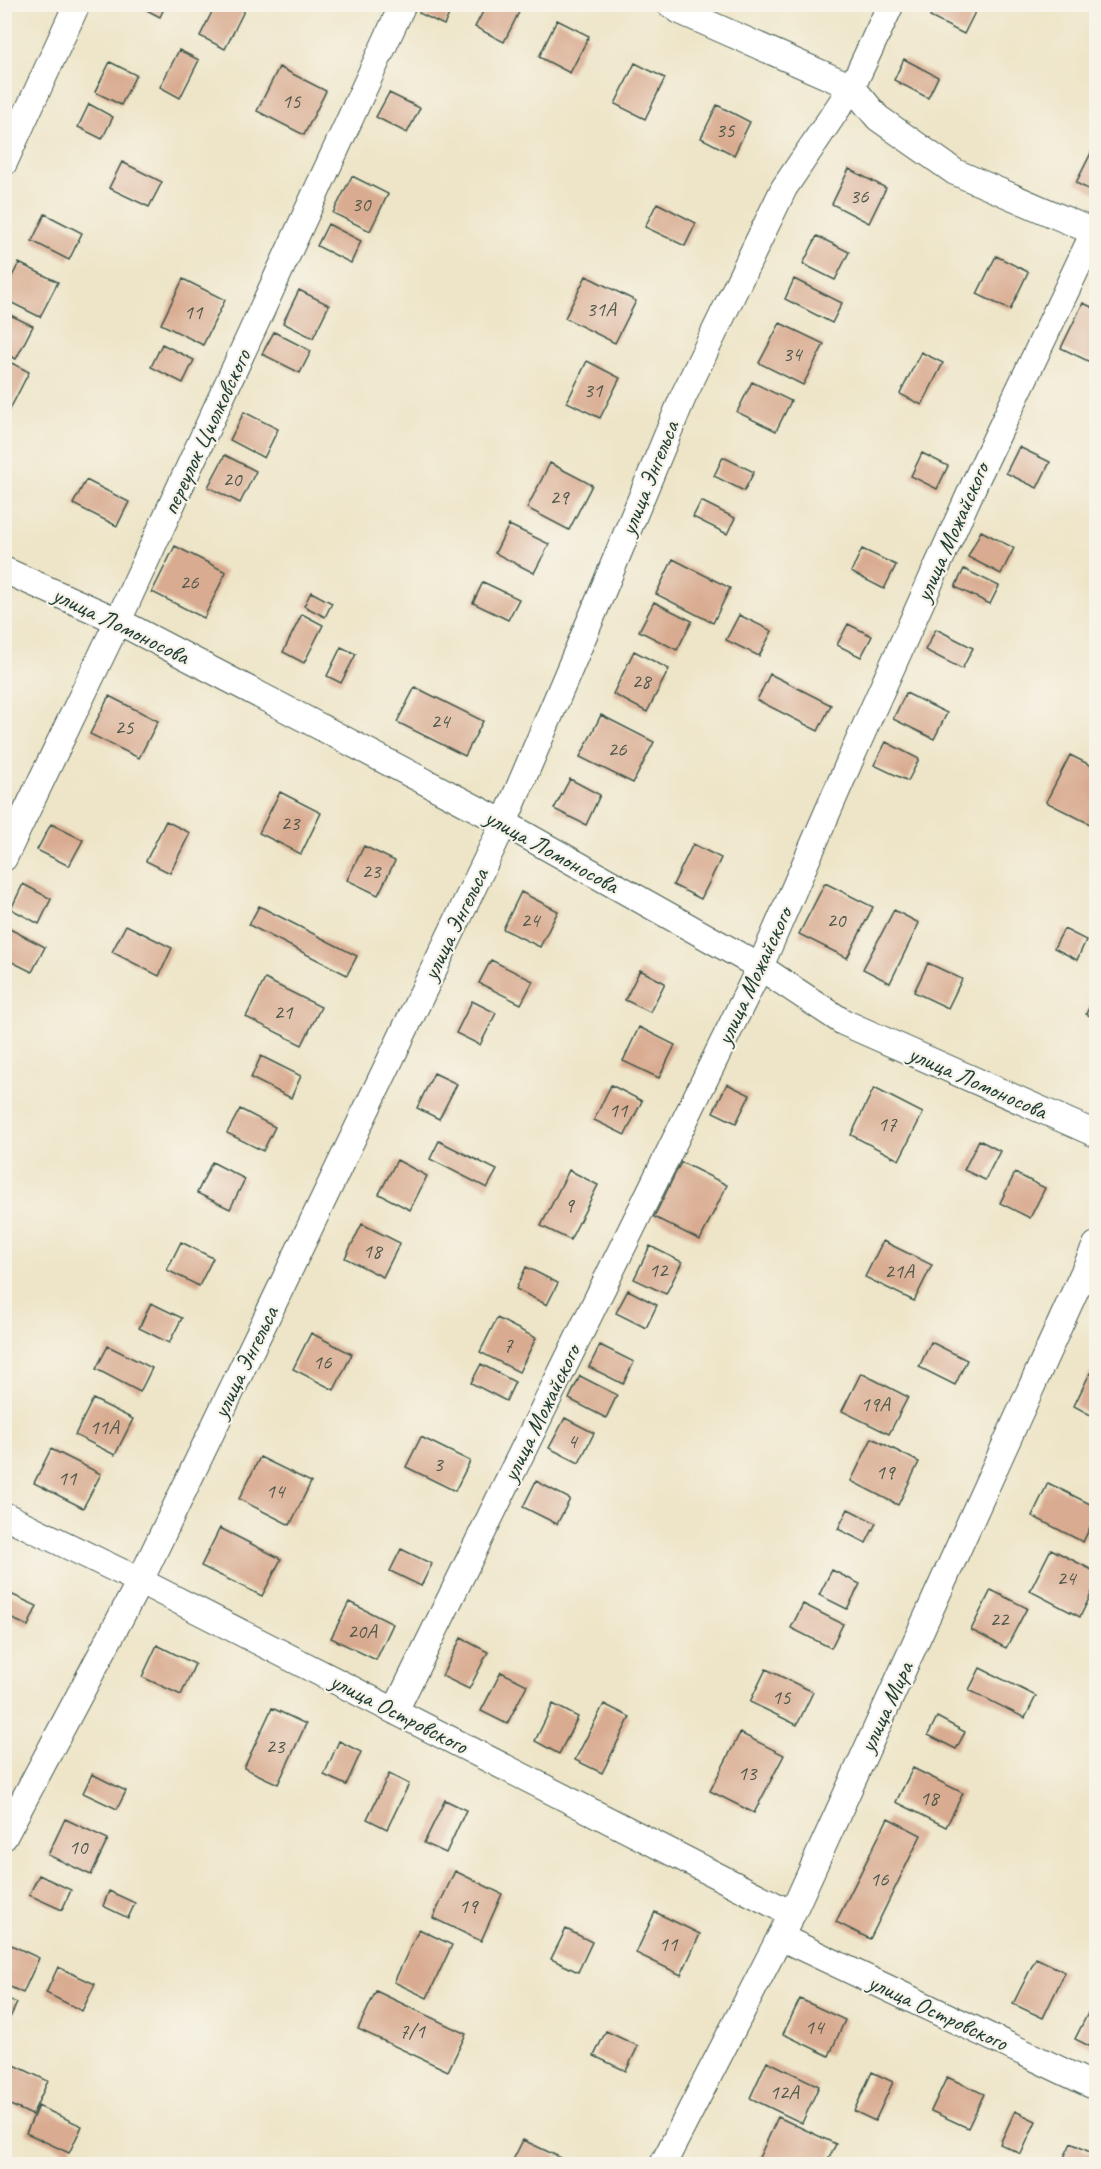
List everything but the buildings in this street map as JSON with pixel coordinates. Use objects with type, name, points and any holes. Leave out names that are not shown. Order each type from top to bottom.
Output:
[{"type":"street","points":[[4,163],[76,4]]},
{"type":"street","name":"переулок Циолковского","points":[[4,858],[118,621],[403,4]]},
{"type":"street","points":[[670,4],[852,87],[878,118],[955,172],[1095,233]]},
{"type":"street","name":"улица Энгельса","points":[[4,1837],[140,1581],[504,823],[683,397],[784,188],[852,87],[891,4]]},
{"type":"street","name":"улица Можайского","points":[[395,1711],[760,967],[976,478],[1095,233]]},
{"type":"street","name":"улица Ломоносова","points":[[4,570],[118,621],[504,823],[760,967],[843,1022],[1096,1134]]},
{"type":"street","name":"улица Мира","points":[[663,2164],[792,1914],[1096,1245]]},
{"type":"street","name":"улица Островского","points":[[4,1515],[140,1581],[792,1914]]},
{"type":"street","name":"улица Островского","points":[[780,1937],[1096,2087]]}]
